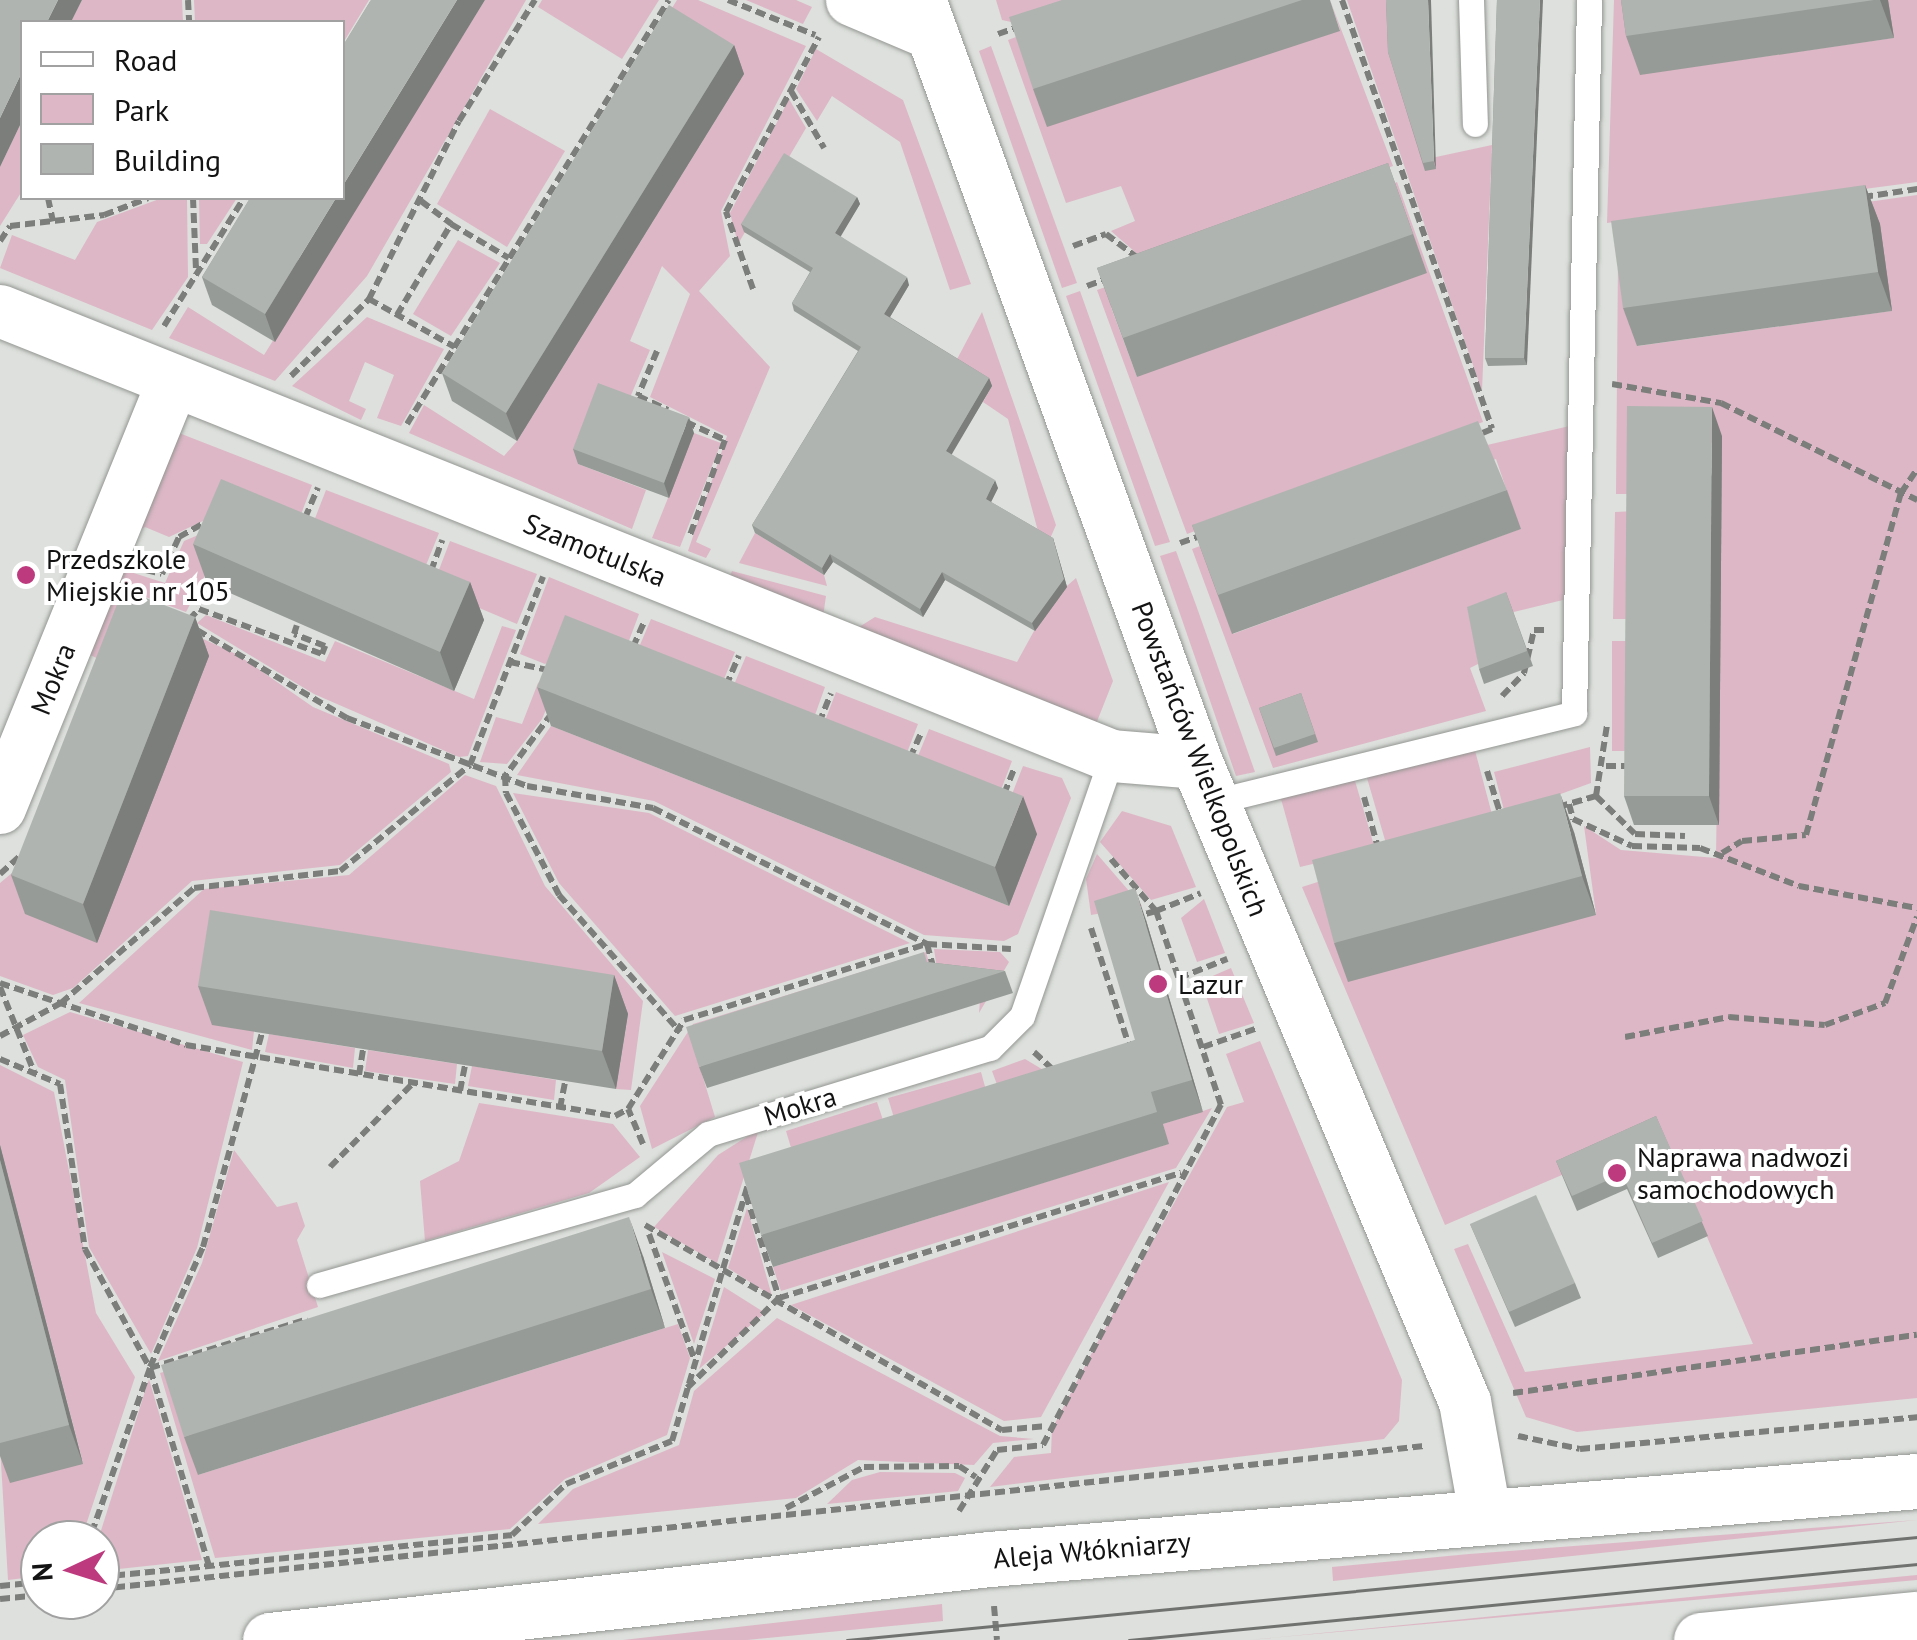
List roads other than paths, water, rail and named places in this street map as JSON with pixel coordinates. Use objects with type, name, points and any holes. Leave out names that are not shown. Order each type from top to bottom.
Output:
[{"type":"main road","name":"Aleja Włókniarzy","points":[[270,1640],[1485,1513],[1917,1481]]},
{"type":"main road","points":[[1701,1640],[1917,1619]]},
{"type":"street","points":[[835,18],[926,17]]},
{"type":"street","name":"Powstańców Wielkopolskich","points":[[926,17],[1205,782],[1477,1440],[1485,1513]]},
{"type":"street","name":"Szamotulska","points":[[0,312],[1112,756],[1205,782]]},
{"type":"street","name":"Mokra","points":[[14,824],[155,375]]},
{"type":"lane","points":[[1471,0],[1475,124]]},
{"type":"lane","points":[[1205,782],[1354,762],[1574,713],[1589,0]]},
{"type":"lane","name":"Mokra","points":[[319,1285],[639,1206],[708,1134],[990,1048],[1022,1016],[1112,756]]},
{"type":"tram line","points":[[847,1640],[1917,1537]]},
{"type":"tram line","points":[[1129,1640],[1917,1564]]},
{"type":"place","name":"Przedszkole Miejskie nr 105","points":[[26,575]]},
{"type":"place","name":"Lazur","points":[[1158,984]]},
{"type":"place","name":"Naprawa nadwozi samochodowych","points":[[1617,1173]]}]
